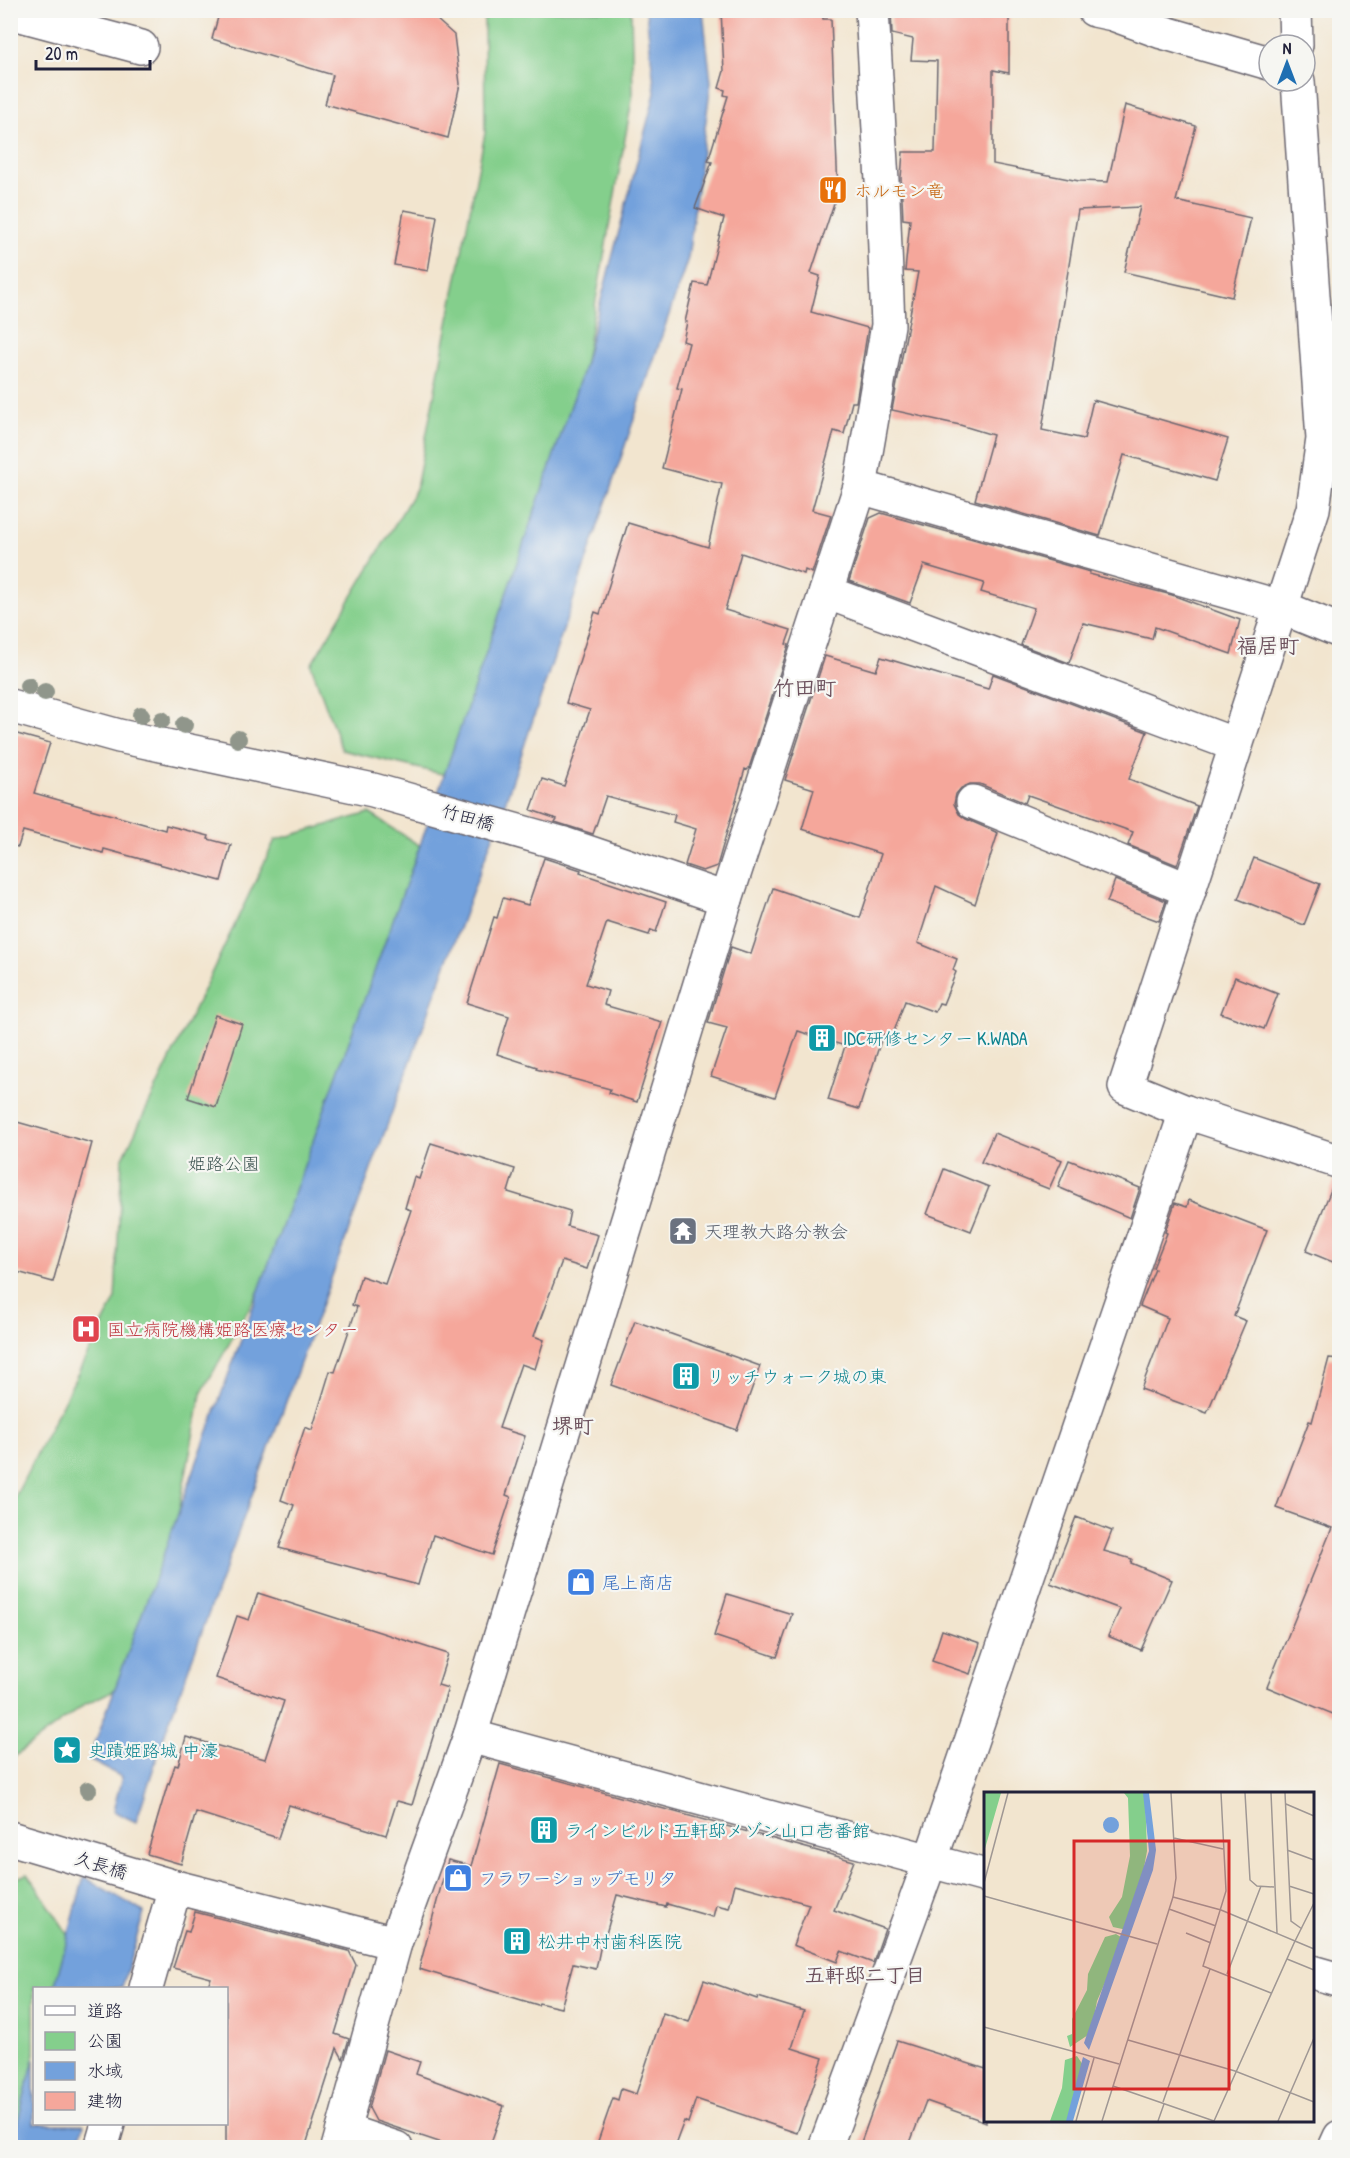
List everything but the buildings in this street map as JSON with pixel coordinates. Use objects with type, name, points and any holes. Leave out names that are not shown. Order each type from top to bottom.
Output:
[{"type":"main road","points":[[396,2148],[341,2139],[395,1943],[470,1736],[726,899],[860,487],[888,325],[872,10]]},
{"type":"main road","points":[[1094,10],[1257,60]]},
{"type":"main road","points":[[1294,10],[1295,33]]},
{"type":"main road","points":[[10,12],[141,47]]},
{"type":"main road","points":[[1299,93],[1323,439],[1313,509],[1125,1087],[1186,1112],[1336,1151]]},
{"type":"main road","points":[[860,487],[1281,607],[1340,631]]},
{"type":"main road","points":[[826,592],[1236,745]]},
{"type":"main road","name":"竹田橋","points":[[10,705],[119,736],[373,790],[564,844],[726,899]]},
{"type":"main road","points":[[974,802],[1189,890]]},
{"type":"main road","points":[[825,2148],[931,1859],[1186,1112]]},
{"type":"main road","points":[[470,1736],[931,1859],[984,1875]]},
{"type":"main road","name":"久長橋","points":[[19,1841],[175,1887],[395,1943]]},
{"type":"main road","points":[[147,1987],[175,1887]]},
{"type":"main road","points":[[1314,1973],[1340,1980]]},
{"type":"main road","points":[[101,2148],[108,2125]]},
{"type":"main road","points":[[1335,2148],[1340,2137]]},
{"type":"green space","points":[[484,11],[631,11],[633,94],[555,529],[459,778],[342,750],[311,665],[416,489],[485,133]]},
{"type":"green space","name":"姫路公園","points":[[369,813],[436,856],[308,1203],[201,1394],[148,1674],[85,1704],[11,1759],[10,1507],[115,1300],[122,1160],[275,840]]},
{"type":"green space","points":[[28,1874],[96,1976],[92,1987],[33,1987],[33,2125],[11,2147],[10,1880]]},
{"type":"water","points":[[646,11],[703,11],[711,82],[688,258],[504,806],[166,1730],[136,1822],[113,1811],[122,1777],[89,1760],[419,848],[582,373],[655,93]]},
{"type":"water","points":[[84,1877],[144,1912],[122,1987],[54,1987]]},
{"type":"water","points":[[33,2063],[33,2125],[84,2125],[77,2147],[11,2147]]},
{"type":"place","name":"ホルモン竜","points":[[833,190]]},
{"type":"place","name":"IDC研修センター K.WADA","points":[[822,1038]]},
{"type":"place","name":"天理教大路分教会","points":[[683,1231]]},
{"type":"place","name":"国立病院機構姫路医療センター","points":[[86,1329]]},
{"type":"place","name":"リッチウォーク城の東","points":[[686,1376]]},
{"type":"place","name":"尾上商店","points":[[581,1582]]},
{"type":"place","name":"史蹟姫路城 中濠","points":[[67,1750]]},
{"type":"place","name":"ラインビルド五軒邸メゾン山口壱番館","points":[[544,1830]]},
{"type":"place","name":"フラワーショップモリタ","points":[[458,1878]]},
{"type":"place","name":"松井中村歯科医院","points":[[517,1941]]},
{"type":"district","name":"福居町","points":[[1268,645]]},
{"type":"district","name":"竹田町","points":[[805,687]]},
{"type":"district","name":"堺町","points":[[573,1425]]},
{"type":"district","name":"五軒邸二丁目","points":[[865,1974]]}]
